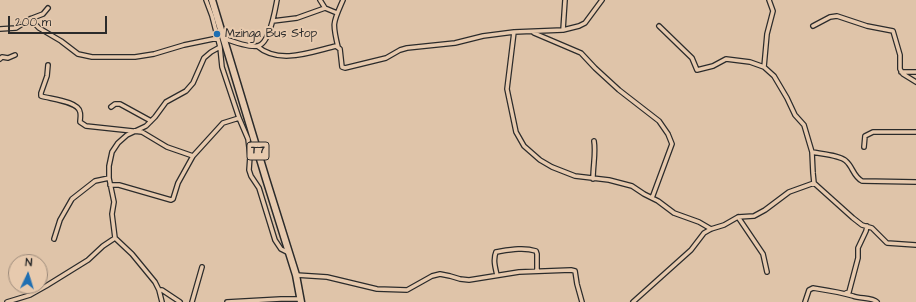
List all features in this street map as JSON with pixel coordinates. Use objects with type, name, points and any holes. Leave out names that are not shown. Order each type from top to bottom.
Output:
[{"type":"highway","name":"T7","points":[[212,0],[221,38],[235,73],[296,274],[301,300]]},
{"type":"street","points":[[206,0],[221,38],[220,47],[222,67],[248,139],[250,156],[249,170],[259,188],[275,240],[281,250],[289,252]]},
{"type":"street","points":[[257,46],[260,45],[269,33],[277,0]]},
{"type":"street","points":[[320,0],[325,8],[337,13]]},
{"type":"street","points":[[344,0],[337,13],[334,28],[338,47],[340,49],[342,67],[345,68],[386,58],[400,50],[407,48],[455,43],[483,36],[514,32],[563,30],[579,26],[585,23],[602,0]]},
{"type":"street","points":[[563,30],[565,0]]},
{"type":"street","points":[[764,67],[768,34],[773,11],[769,0]]},
{"type":"street","points":[[0,29],[16,28],[30,18],[43,14],[48,8]]},
{"type":"street","points":[[273,21],[296,18],[325,8]]},
{"type":"street","points":[[813,26],[830,17],[837,16],[867,26],[894,31],[900,55],[901,72],[916,82]]},
{"type":"street","points":[[30,18],[39,28],[61,40],[78,54],[92,57],[134,57],[154,54],[184,45],[221,38],[257,46],[270,54],[290,57],[336,46],[338,47]]},
{"type":"street","points":[[659,26],[692,58],[697,70],[713,66],[726,59],[750,62],[764,67],[774,76],[795,115],[804,125],[812,152],[814,183],[853,218],[862,225],[872,228],[887,242],[916,245]]},
{"type":"street","points":[[514,32],[507,89],[516,132],[524,146],[544,163],[575,176],[625,184],[638,189],[678,215],[699,222],[711,229]]},
{"type":"street","points":[[531,32],[579,51],[615,87],[663,124],[672,144],[652,198]]},
{"type":"street","points":[[162,302],[155,282],[132,254],[115,238],[112,214],[114,202],[109,178],[109,166],[114,148],[122,139],[143,128],[151,121],[166,102],[186,91],[191,86],[202,61],[211,52],[220,47]]},
{"type":"street","points":[[0,59],[2,57],[8,58],[16,55]]},
{"type":"street","points":[[48,66],[47,76],[41,96],[66,102],[78,109],[80,112],[80,122],[86,126],[142,132],[167,147],[193,156]]},
{"type":"street","points":[[901,72],[916,72]]},
{"type":"street","points":[[111,107],[115,104],[120,104],[151,121]]},
{"type":"street","points":[[110,184],[119,185],[171,200],[173,199],[180,178],[193,156],[223,123],[240,118]]},
{"type":"street","points":[[864,146],[865,136],[873,132],[916,132]]},
{"type":"street","points":[[593,178],[593,163],[596,150],[594,141]]},
{"type":"street","points":[[812,152],[845,160],[855,176],[862,181],[916,182]]},
{"type":"street","points":[[54,238],[60,220],[72,199],[94,180],[109,178]]},
{"type":"street","points":[[633,302],[691,250],[704,233],[724,225],[738,217],[754,216],[765,210],[789,192],[814,183]]},
{"type":"street","points":[[738,217],[763,254],[767,272]]},
{"type":"street","points":[[846,294],[852,282],[858,258],[858,248],[867,226]]},
{"type":"street","points":[[7,302],[16,301],[46,286],[90,258],[103,246],[115,238]]},
{"type":"street","points":[[497,275],[494,263],[495,253],[506,250],[526,249],[536,251],[537,271]]},
{"type":"street","points":[[192,302],[202,267]]},
{"type":"street","points":[[296,274],[328,277],[377,289],[407,290],[432,276],[440,274],[463,280],[537,271],[573,270],[582,302]]},
{"type":"street","points":[[805,302],[809,290],[813,288],[874,299],[877,302]]},
{"type":"street","points":[[159,290],[162,290],[180,302]]},
{"type":"street","points":[[227,302],[281,299],[301,300]]},
{"type":"place","name":"Mzinga Bus Stop","points":[[217,34]]}]
